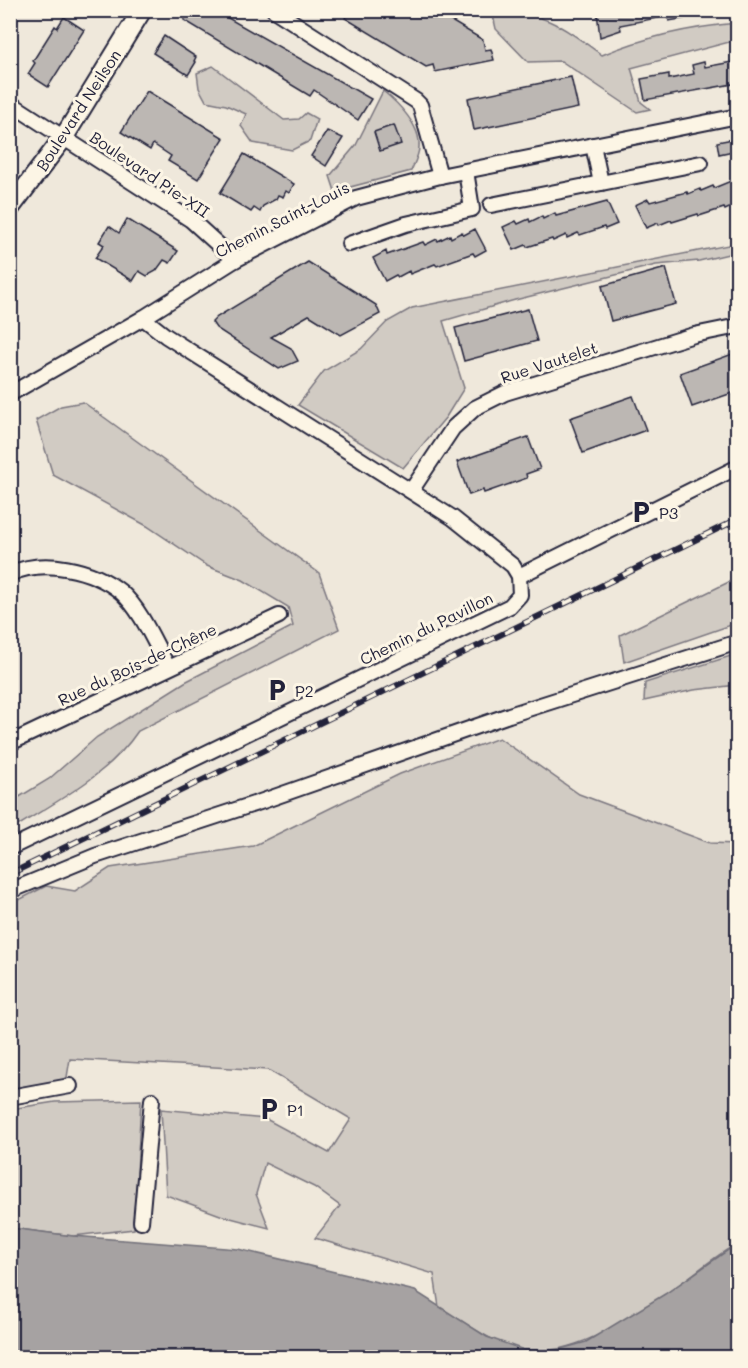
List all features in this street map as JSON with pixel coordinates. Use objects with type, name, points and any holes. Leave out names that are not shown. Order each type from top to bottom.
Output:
[{"type":"main road","name":"Boulevard Neilson","points":[[10,208],[64,137],[142,10]]},
{"type":"street","points":[[274,10],[416,101],[420,105],[440,176]]},
{"type":"street","name":"Boulevard Pie-XII","points":[[10,103],[191,220],[235,260]]},
{"type":"street","name":"Chemin Saint-Louis","points":[[10,394],[142,318],[235,260],[356,198],[440,176],[738,116]]},
{"type":"street","points":[[593,145],[601,183]]},
{"type":"street","points":[[491,205],[700,163]]},
{"type":"street","points":[[349,244],[406,224],[472,209],[466,171]]},
{"type":"street","points":[[142,318],[166,336],[411,491],[489,545],[513,566],[519,576],[738,467]]},
{"type":"street","name":"Rue Vautelet","points":[[411,491],[453,428],[475,408],[495,398],[694,335],[738,326]]},
{"type":"street","points":[[10,574],[43,566],[69,568],[120,592],[141,618],[168,667]]},
{"type":"street","name":"Chemin du Pavillon","points":[[10,848],[510,606],[520,595],[519,576]]},
{"type":"street","name":"Rue du Bois-de-Chêne","points":[[10,743],[279,616]]},
{"type":"street","points":[[10,891],[95,856],[260,802],[520,712],[738,642]]},
{"type":"street","points":[[10,1097],[70,1086]]},
{"type":"street","points":[[141,1222],[152,1100]]},
{"type":"shaded area","points":[[492,11],[509,11],[551,22],[602,55],[669,34],[737,23],[737,40],[631,68],[641,102],[650,109],[637,112],[561,61],[528,62],[496,29]]},
{"type":"shaded area","points":[[213,66],[284,120],[299,119],[306,113],[317,119],[310,141],[292,150],[253,143],[241,126],[246,114],[226,105],[206,101],[199,88],[197,73]]},
{"type":"shaded area","points":[[383,91],[402,108],[419,139],[419,150],[411,171],[335,191],[330,176],[356,145]]},
{"type":"shaded area","points":[[733,244],[737,252],[699,261],[656,265],[515,300],[443,321],[464,388],[446,417],[403,468],[298,405],[324,371],[361,349],[387,322],[412,308]]},
{"type":"shaded area","points":[[83,402],[319,573],[339,629],[138,731],[111,762],[96,775],[11,830],[11,802],[49,779],[97,737],[185,682],[293,626],[288,607],[243,580],[207,566],[147,526],[53,475],[36,420],[61,406]]},
{"type":"shaded area","points":[[737,578],[737,623],[624,662],[620,635]]},
{"type":"shaded area","points":[[737,654],[737,685],[694,690],[644,701],[645,683]]},
{"type":"shaded area","points":[[499,738],[579,794],[710,843],[737,844],[737,1244],[625,1321],[585,1341],[545,1351],[525,1350],[502,1343],[480,1333],[439,1307],[434,1274],[315,1238],[340,1206],[314,1187],[265,1163],[256,1194],[269,1228],[223,1216],[166,1195],[161,1109],[266,1119],[329,1153],[351,1119],[268,1070],[70,1059],[66,1083],[11,1092],[11,904],[46,886],[75,891],[110,868],[253,846],[400,774]]},
{"type":"shaded area","points":[[141,1100],[134,1229],[73,1236],[11,1228],[11,1109],[55,1102]]},
{"type":"shaded area","points":[[11,1228],[73,1236],[238,1249],[415,1291],[487,1337],[524,1350],[557,1350],[586,1342],[665,1294],[737,1244],[737,1357],[11,1357]]},
{"type":"building","points":[[190,10],[214,10],[371,99],[358,120],[314,90],[310,96],[184,20]]},
{"type":"building","points":[[350,10],[433,10],[483,40],[485,50],[491,49],[494,60],[435,72],[433,65],[426,67],[345,18]]},
{"type":"building","points":[[698,10],[698,16],[669,21],[667,16],[620,25],[621,30],[600,37],[597,12]]},
{"type":"building","points":[[64,17],[84,30],[48,87],[28,74],[35,63],[33,61],[55,26],[57,28]]},
{"type":"building","points":[[164,36],[196,57],[194,61],[196,62],[188,75],[153,53]]},
{"type":"building","points":[[738,61],[738,83],[645,100],[641,79],[669,74],[669,79],[694,74],[692,65],[704,62],[705,67]]},
{"type":"building","points":[[571,77],[578,108],[474,130],[468,98]]},
{"type":"building","points":[[147,91],[224,138],[198,179],[168,161],[171,156],[153,144],[150,150],[121,132]]},
{"type":"building","points":[[394,125],[401,144],[380,151],[374,132]]},
{"type":"building","points":[[327,131],[343,138],[326,166],[311,156]]},
{"type":"building","points":[[738,138],[738,150],[719,154],[717,142]]},
{"type":"building","points":[[244,154],[294,184],[289,193],[286,191],[283,197],[278,195],[276,199],[263,206],[260,212],[254,208],[251,212],[220,193]]},
{"type":"building","points":[[738,178],[738,204],[725,210],[724,208],[672,222],[671,220],[646,228],[635,205],[648,199],[650,202],[687,192],[688,194],[700,189],[701,191],[713,186],[714,188]]},
{"type":"building","points":[[607,202],[617,224],[605,229],[604,227],[580,235],[578,233],[567,238],[566,235],[553,241],[552,239],[527,247],[526,245],[514,250],[503,227],[516,221],[518,224],[529,219],[530,222],[542,216],[543,219],[555,213],[556,216]]},
{"type":"building","points":[[127,219],[178,251],[170,263],[164,260],[156,271],[147,276],[139,271],[133,281],[95,258],[104,245],[99,242],[109,226],[119,233]]},
{"type":"building","points":[[475,229],[486,250],[475,256],[473,253],[410,274],[409,271],[398,277],[396,275],[385,281],[373,258],[386,251],[387,255],[423,242],[425,245],[450,235],[451,238],[462,232],[464,235]]},
{"type":"building","points":[[308,262],[376,305],[380,314],[341,335],[309,315],[271,337],[291,348],[298,361],[279,369],[216,328],[212,322],[217,317]]},
{"type":"building","points":[[666,268],[676,304],[611,321],[602,286]]},
{"type":"building","points":[[528,309],[537,341],[464,361],[455,328]]},
{"type":"building","points":[[738,352],[738,391],[692,407],[680,373]]},
{"type":"building","points":[[633,396],[646,430],[583,453],[570,418]]},
{"type":"building","points":[[528,437],[540,469],[526,474],[527,478],[484,493],[483,490],[469,495],[457,462]]},
{"type":"railway","points":[[10,874],[738,519]]},
{"type":"place","name":"P3","points":[[641,512]]},
{"type":"place","name":"P2","points":[[277,690]]},
{"type":"place","name":"P1","points":[[269,1109]]}]
